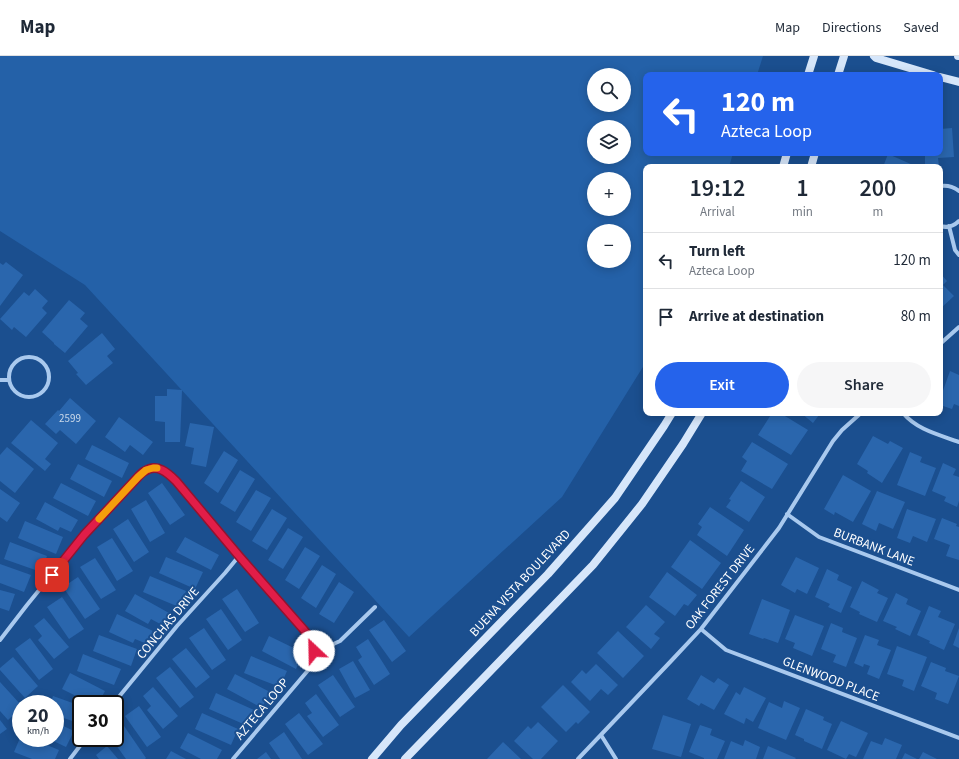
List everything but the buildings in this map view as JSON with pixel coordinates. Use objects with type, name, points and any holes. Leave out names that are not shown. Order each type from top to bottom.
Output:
[{"type":"main road","points":[[809,72],[814,56]]},
{"type":"main road","points":[[839,72],[844,56]]},
{"type":"main road","points":[[874,56],[876,58],[923,72]]},
{"type":"main road","points":[[943,78],[959,82]]},
{"type":"main road","name":"BUENA VISTA BOULEVARD","points":[[372,759],[401,725],[548,574],[610,504],[670,416]]},
{"type":"main road","points":[[405,759],[593,565],[642,504],[700,416]]},
{"type":"street","points":[[943,186],[948,185],[959,191]]},
{"type":"street","points":[[943,226],[956,224],[959,221]]},
{"type":"street","points":[[949,226],[955,250],[959,255]]},
{"type":"street","points":[[943,341],[959,327]]},
{"type":"street","points":[[23,357],[37,358],[48,368],[50,375],[48,387],[44,392],[32,398],[19,395],[10,386],[9,380],[9,372],[12,366],[23,357]]},
{"type":"street","points":[[0,380],[9,380]]},
{"type":"street","name":"OAK FOREST DRIVE","points":[[578,759],[700,629],[774,534],[833,441],[842,430],[858,416]]},
{"type":"street","points":[[905,416],[908,420],[928,431],[959,442]]},
{"type":"street","points":[[0,640],[84,535],[138,477],[146,470],[153,468],[161,469],[169,474],[304,630],[310,638],[314,651],[340,641],[375,607]]},
{"type":"street","name":"BURBANK LANE","points":[[787,514],[819,537],[959,590]]},
{"type":"street","name":"CONCHAS DRIVE","points":[[120,695],[177,626],[239,556]]},
{"type":"street","name":"GLENWOOD PLACE","points":[[700,629],[726,650],[959,738]]},
{"type":"street","name":"AZTECA LOOP","points":[[233,759],[310,668],[314,661],[314,651]]},
{"type":"street","points":[[601,735],[616,759]]},
{"type":"street","points":[[70,759],[79,747]]},
{"type":"shaded area","points":[[0,56],[763,56],[758,72],[643,72],[643,156],[732,156],[730,164],[643,164],[643,367],[562,497],[409,637],[85,285],[0,231]]},
{"type":"slow traffic","points":[[99,519],[138,477],[146,470],[157,468]]},
{"type":"route","points":[[52,575],[84,535],[138,477],[146,470],[153,468],[161,469],[176,481],[304,630],[310,638],[314,651]]}]
